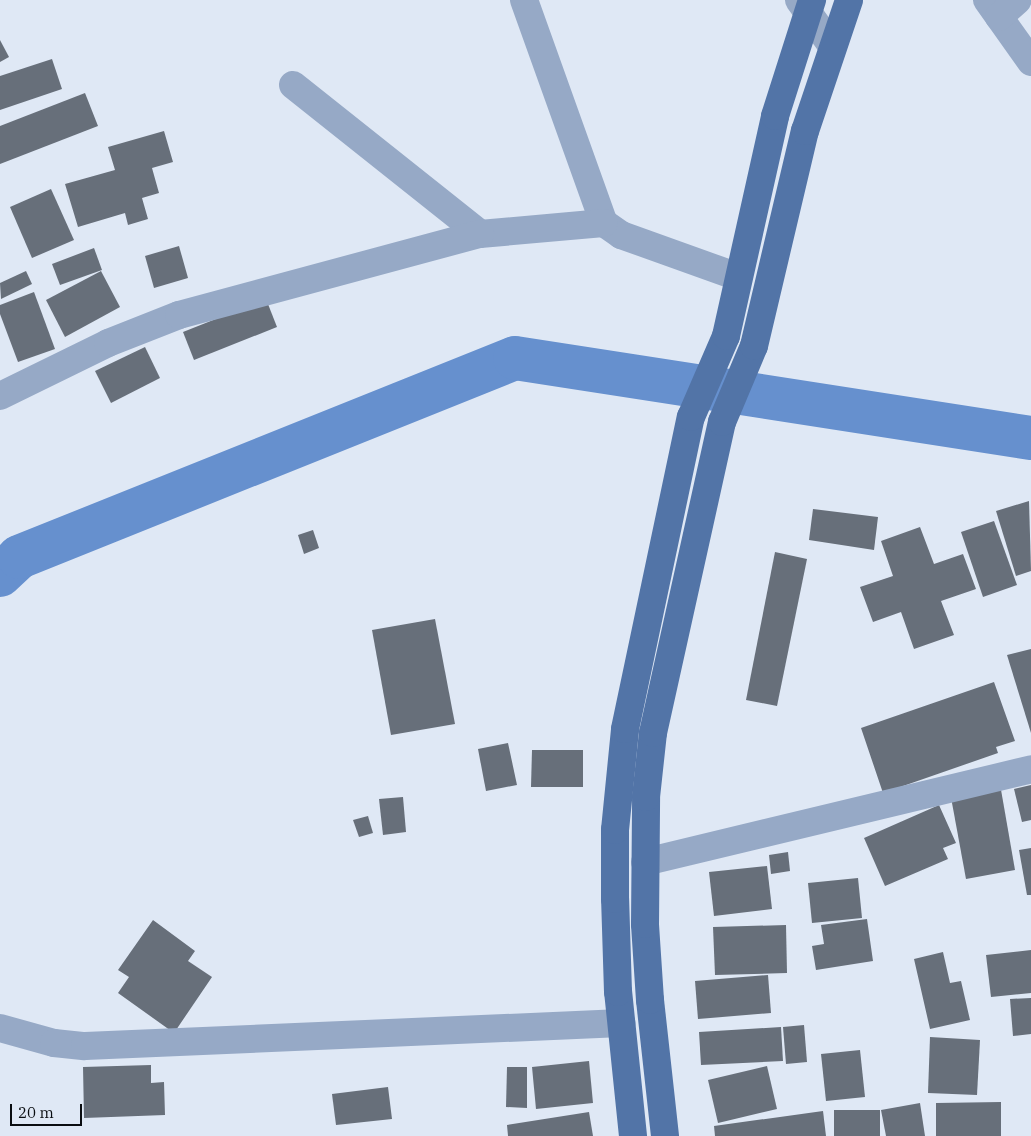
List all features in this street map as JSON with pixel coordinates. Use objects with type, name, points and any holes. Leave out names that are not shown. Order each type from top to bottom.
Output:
[{"type":"main road","points":[[665,1136],[650,1000],[645,862],[646,797],[657,709],[722,422],[754,346],[805,131],[849,0]]},
{"type":"main road","points":[[633,1136],[622,1023],[614,899],[620,760],[632,686],[692,417],[726,336],[775,116],[806,3]]},
{"type":"street","points":[[524,0],[604,223],[621,235],[738,277]]},
{"type":"street","points":[[806,3],[832,46]]},
{"type":"street","points":[[1001,6],[1031,62]]},
{"type":"street","points":[[293,86],[480,234]]},
{"type":"street","points":[[0,396],[108,342],[179,315],[480,234],[604,223]]},
{"type":"street","points":[[645,862],[1031,769]]},
{"type":"street","points":[[0,1028],[54,1043],[85,1046],[622,1023]]},
{"type":"building","points":[[0,40],[9,57],[0,62]]},
{"type":"building","points":[[52,59],[62,89],[0,110],[0,76]]},
{"type":"building","points":[[85,93],[98,126],[0,164],[0,126]]},
{"type":"building","points":[[164,131],[173,162],[152,168],[159,193],[142,198],[148,219],[128,225],[125,213],[78,227],[65,184],[115,170],[108,147]]},
{"type":"building","points":[[51,189],[74,240],[32,258],[10,207]]},
{"type":"building","points":[[179,246],[188,278],[154,288],[145,256]]},
{"type":"building","points":[[94,248],[102,270],[60,285],[52,264]]},
{"type":"building","points":[[26,271],[32,284],[1,299],[0,283]]},
{"type":"building","points":[[101,271],[120,307],[65,337],[46,300]]},
{"type":"building","points":[[34,292],[55,349],[18,362],[0,314],[0,305]]},
{"type":"building","points":[[266,299],[277,327],[194,360],[183,332]]},
{"type":"building","points":[[145,347],[160,378],[111,403],[95,371]]},
{"type":"building","points":[[1029,501],[1031,571],[1016,576],[996,511]]},
{"type":"building","points":[[813,509],[878,517],[874,550],[809,540]]},
{"type":"building","points":[[994,521],[1017,585],[983,597],[961,532]]},
{"type":"building","points":[[920,527],[934,564],[963,554],[976,589],[941,601],[954,635],[914,649],[901,612],[873,622],[860,587],[893,576],[881,541]]},
{"type":"building","points":[[313,530],[319,548],[304,554],[298,535]]},
{"type":"building","points":[[775,552],[807,559],[777,706],[746,700]]},
{"type":"building","points":[[435,619],[455,724],[391,735],[372,630]]},
{"type":"building","points":[[1031,649],[1031,733],[1007,655]]},
{"type":"building","points":[[994,682],[1015,741],[996,747],[998,753],[883,793],[861,728]]},
{"type":"building","points":[[508,743],[517,785],[486,791],[478,749]]},
{"type":"building","points":[[532,750],[583,750],[583,787],[531,787]]},
{"type":"building","points":[[1000,784],[1015,870],[966,879],[950,792]]},
{"type":"building","points":[[1031,785],[1031,820],[1022,822],[1014,789]]},
{"type":"building","points":[[403,797],[406,832],[383,835],[379,799]]},
{"type":"building","points":[[939,805],[956,843],[943,848],[948,859],[885,886],[864,838]]},
{"type":"building","points":[[368,816],[373,833],[359,837],[353,820]]},
{"type":"building","points":[[1031,848],[1031,895],[1027,895],[1019,850]]},
{"type":"building","points":[[788,852],[790,871],[771,874],[769,855]]},
{"type":"building","points":[[767,866],[772,909],[714,916],[709,872]]},
{"type":"building","points":[[858,878],[862,918],[812,923],[808,883]]},
{"type":"building","points":[[867,919],[873,961],[816,970],[812,946],[824,944],[821,925]]},
{"type":"building","points":[[153,920],[195,951],[188,961],[212,977],[174,1033],[118,993],[129,977],[118,970]]},
{"type":"building","points":[[786,925],[787,973],[715,975],[713,927]]},
{"type":"building","points":[[1031,950],[1031,993],[991,997],[986,955]]},
{"type":"building","points":[[943,952],[950,983],[961,981],[970,1020],[930,1029],[914,959]]},
{"type":"building","points":[[768,975],[771,1013],[698,1019],[695,981]]},
{"type":"building","points":[[1031,998],[1031,1034],[1013,1036],[1010,999]]},
{"type":"building","points":[[804,1025],[807,1062],[786,1064],[783,1027]]},
{"type":"building","points":[[781,1027],[783,1061],[701,1065],[699,1032]]},
{"type":"building","points":[[930,1037],[980,1040],[977,1095],[928,1093]]},
{"type":"building","points":[[860,1050],[865,1097],[826,1101],[821,1054]]},
{"type":"building","points":[[589,1061],[593,1103],[536,1109],[532,1067]]},
{"type":"building","points":[[151,1065],[151,1083],[164,1082],[165,1115],[84,1118],[83,1067]]},
{"type":"building","points":[[767,1066],[777,1109],[718,1123],[708,1080]]},
{"type":"building","points":[[507,1067],[527,1067],[527,1108],[506,1107]]},
{"type":"building","points":[[388,1087],[392,1119],[336,1125],[332,1094]]},
{"type":"building","points":[[1001,1102],[1001,1136],[936,1136],[936,1103]]},
{"type":"building","points":[[920,1103],[925,1136],[886,1136],[881,1110]]},
{"type":"building","points":[[834,1110],[880,1110],[880,1136],[834,1136]]},
{"type":"building","points":[[823,1111],[826,1136],[715,1136],[714,1126]]},
{"type":"building","points":[[589,1112],[593,1136],[508,1136],[507,1125]]},
{"type":"waterway","points":[[0,575],[19,557],[515,358],[1031,438]]}]
